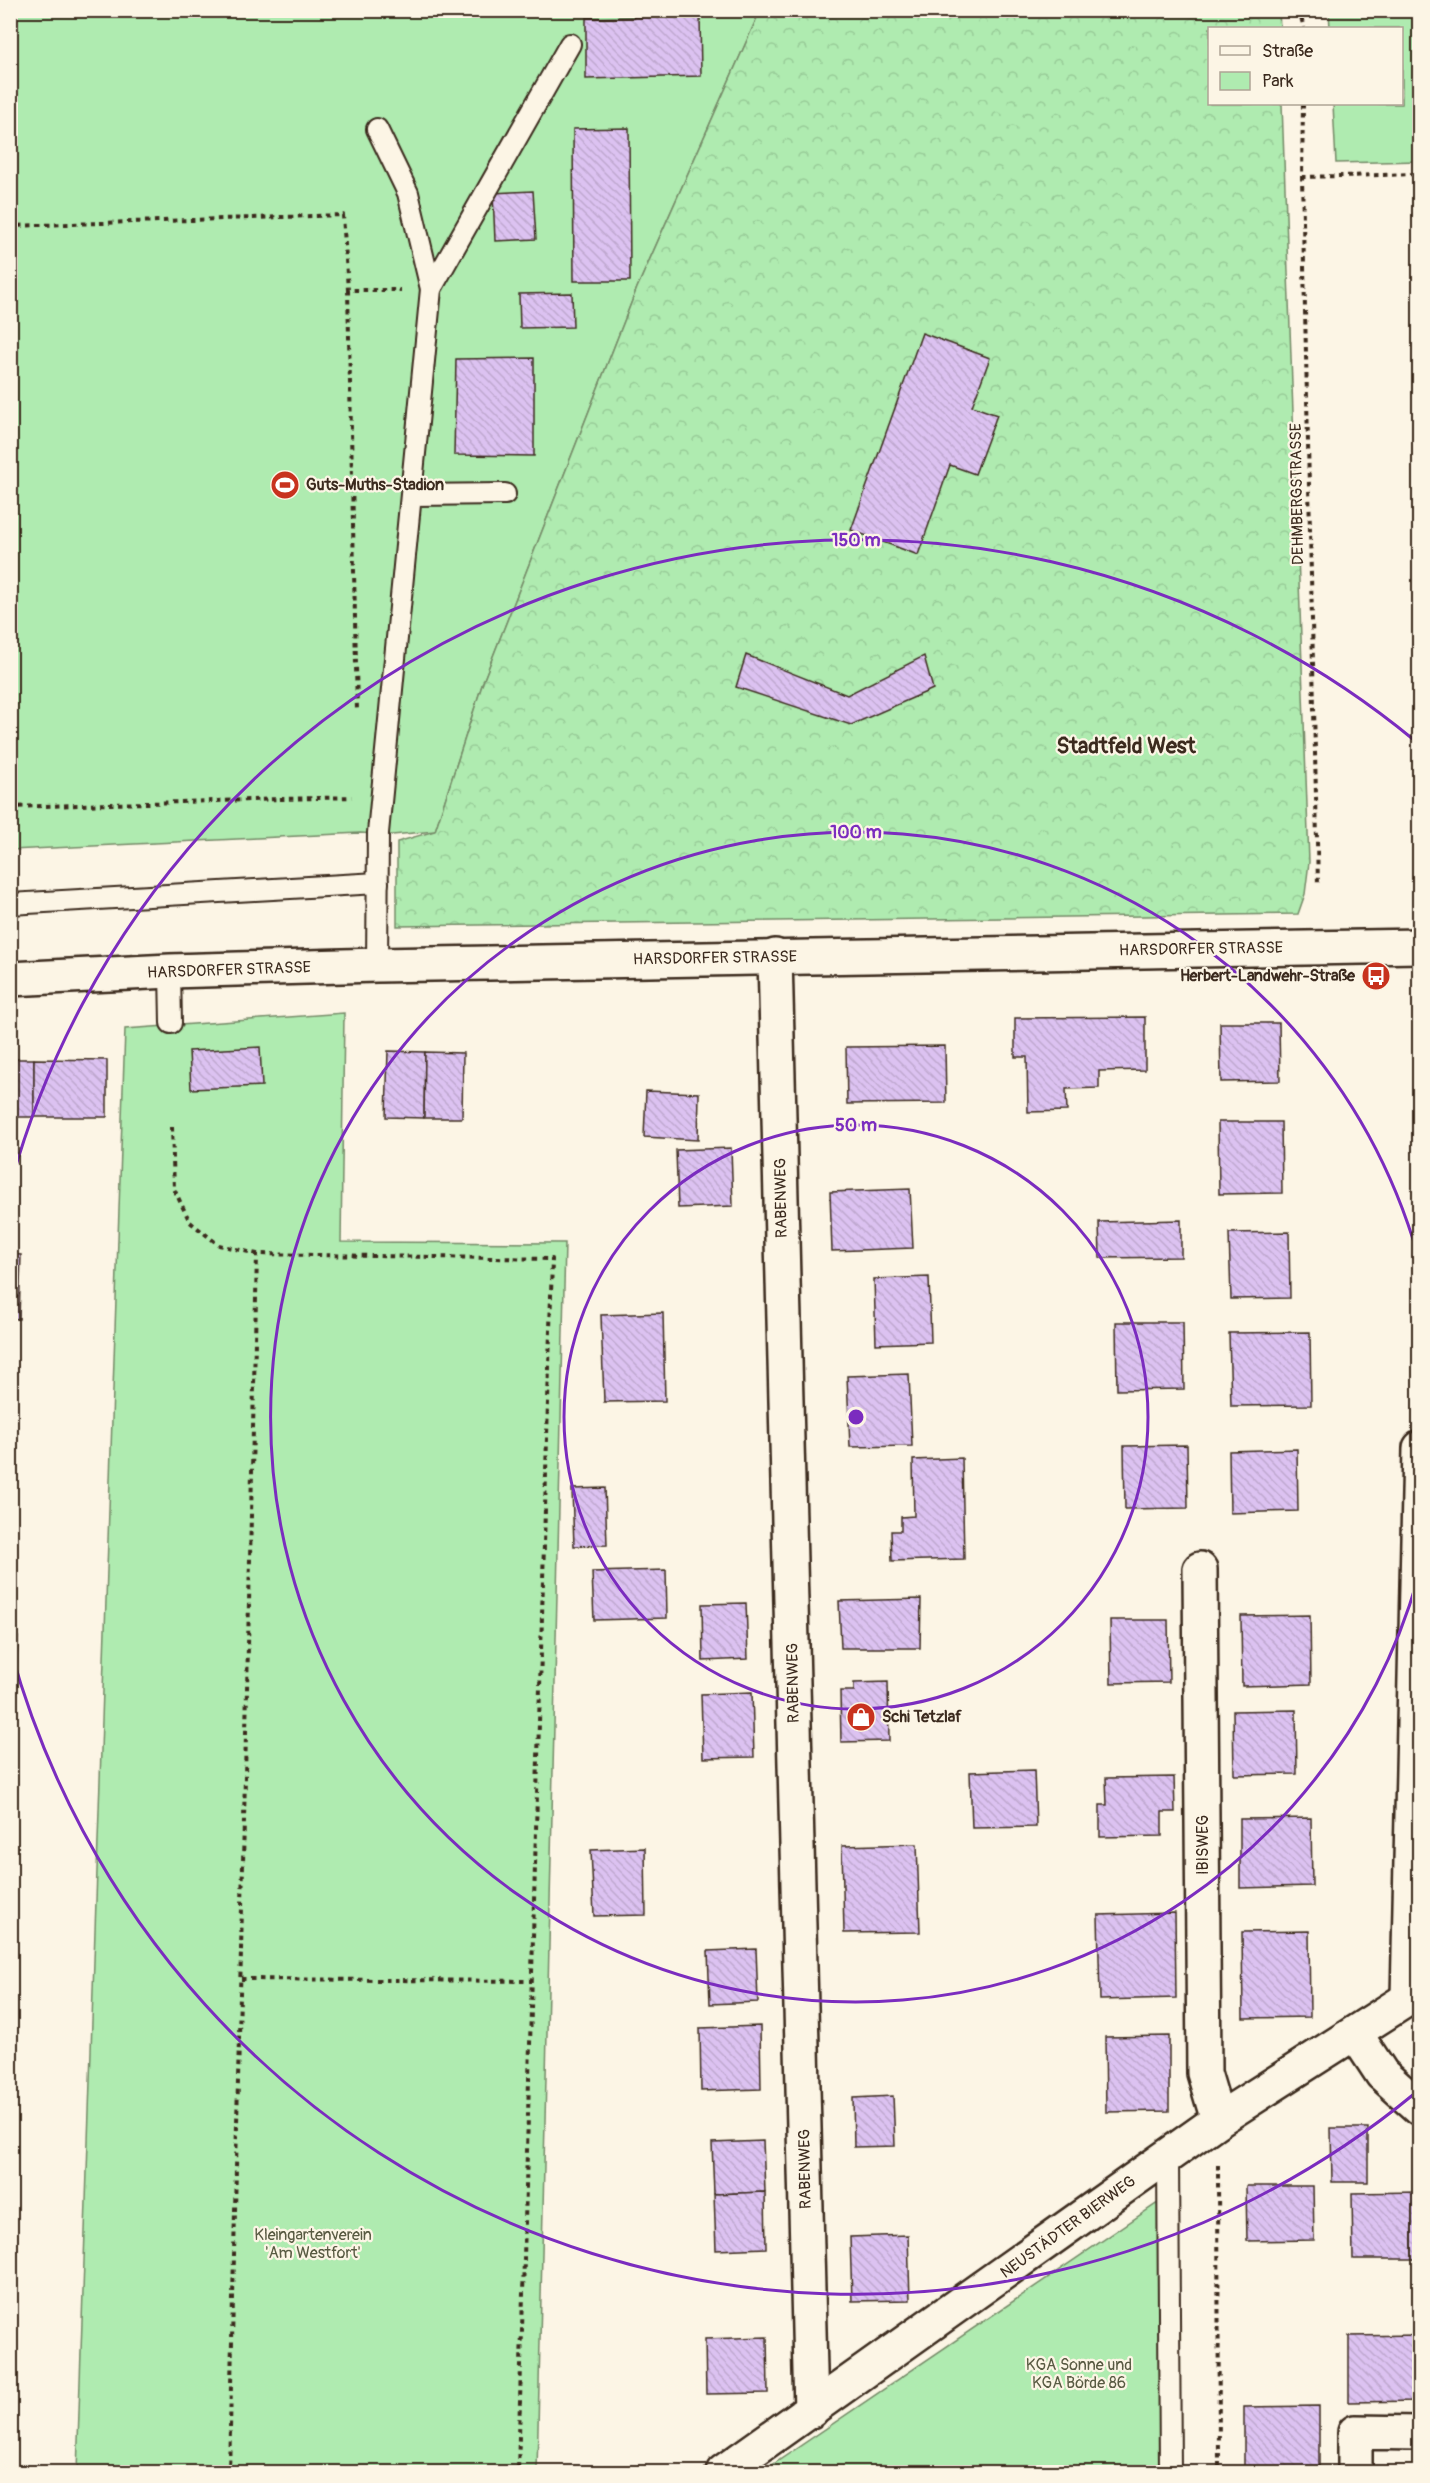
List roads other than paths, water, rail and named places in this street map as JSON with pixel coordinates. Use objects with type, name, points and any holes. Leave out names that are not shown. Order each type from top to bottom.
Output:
[{"type":"street","name":"HARSDORFER STRASSE","points":[[10,979],[170,970],[377,965],[1419,946]]},
{"type":"street","name":"RABENWEG","points":[[775,956],[811,2411]]},
{"type":"street","points":[[1413,1994],[1419,1448]]},
{"type":"street","name":"IBISWEG","points":[[1200,1569],[1204,2073],[1218,2120]]},
{"type":"street","name":"NEUSTÄDTER BIERWEG","points":[[723,2472],[1167,2155],[1413,1994]]},
{"type":"street","points":[[1355,2033],[1382,2074],[1419,2108]]},
{"type":"street","points":[[1355,2472],[1356,2432],[1419,2433]]},
{"type":"lane","points":[[431,289],[570,44]]},
{"type":"lane","points":[[377,129],[408,193],[431,289],[378,833],[377,965]]},
{"type":"lane","points":[[412,495],[505,494]]},
{"type":"lane","points":[[10,904],[378,883]]},
{"type":"lane","points":[[170,970],[171,1023]]},
{"type":"lane","points":[[1167,2155],[1170,2472]]},
{"type":"place","name":"Guts-Muths-Stadion","points":[[285,485]]},
{"type":"place","name":"Herbert-Landwehr-Straße","points":[[1376,976]]},
{"type":"place","name":"Schi Tetzlaf","points":[[861,1717]]},
{"type":"district","name":"Stadtfeld West","points":[[1126,746]]},
{"type":"park label","name":"Kleingartenverein 'Am Westfort'","points":[[313,2244]]},
{"type":"park label","name":"KGA Sonne und KGA Börde 86","points":[[1079,2374]]}]
